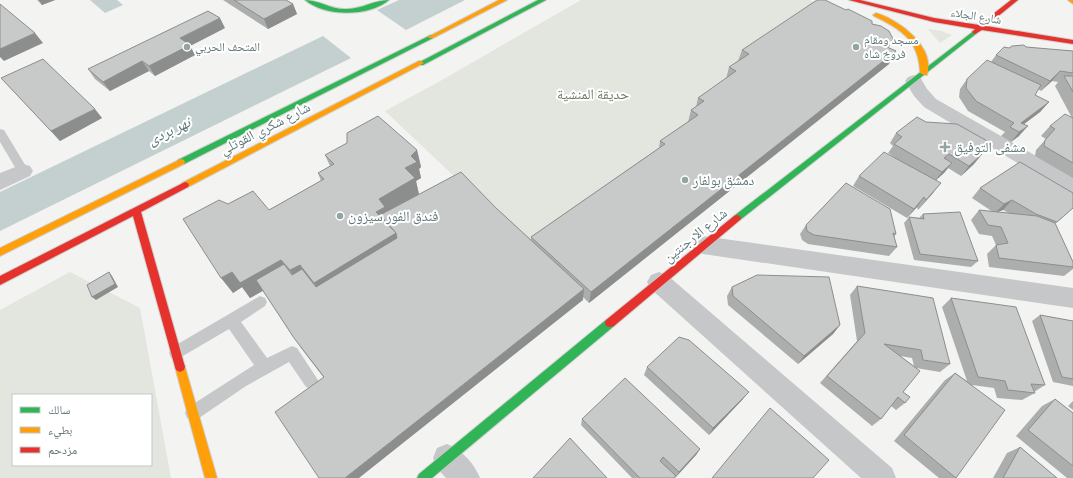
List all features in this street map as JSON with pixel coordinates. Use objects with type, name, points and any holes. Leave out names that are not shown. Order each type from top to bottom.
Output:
[{"type":"main road","points":[[308,0],[330,11],[345,13],[361,11],[386,0]]},
{"type":"main road","name":"شارع شكري القوتلي","points":[[0,252],[504,0]]},
{"type":"main road","name":"شارع شكري القوتلي","points":[[0,281],[543,0]]},
{"type":"main road","points":[[842,0],[900,26],[910,35],[923,54],[925,64],[919,77]]},
{"type":"main road","name":"شارع الجلاء","points":[[852,0],[918,17],[979,29],[1073,42]]},
{"type":"main road","name":"شارع الارجنتين","points":[[423,478],[703,245],[919,77],[1015,0]]},
{"type":"main road","name":"شارع الجلاء","points":[[962,15],[989,21],[1050,29]]},
{"type":"main road","points":[[136,211],[211,478]]},
{"type":"street","points":[[919,77],[920,92],[930,103],[1073,188]]},
{"type":"street","points":[[0,182],[23,171]]},
{"type":"street","points":[[703,245],[1073,298]]},
{"type":"street","points":[[659,282],[882,478]]},
{"type":"street","points":[[447,458],[466,478]]},
{"type":"lane","points":[[0,132],[23,171]]},
{"type":"lane","points":[[176,353],[260,302]]},
{"type":"lane","points":[[231,320],[264,366]]},
{"type":"lane","points":[[193,413],[237,382],[264,366],[292,353],[311,382]]},
{"type":"green space","name":"حديقة المنشية","points":[[581,0],[809,0],[820,4],[695,127],[531,249],[385,111]]},
{"type":"green space","points":[[928,29],[941,31],[952,35],[940,43]]},
{"type":"green space","points":[[70,272],[140,308],[171,478],[0,478],[0,310]]},
{"type":"water","points":[[90,0],[117,0],[123,5],[105,13]]},
{"type":"water","points":[[399,0],[465,0],[406,30],[377,10]]},
{"type":"water","name":"نهر بردى","points":[[323,36],[351,58],[0,231],[0,192]]},
{"type":"building","points":[[234,0],[286,0],[293,4],[264,19]]},
{"type":"building","name":"دمشق بولفار","points":[[817,0],[825,0],[846,10],[848,9],[872,21],[872,24],[881,26],[889,31],[893,39],[887,47],[896,51],[591,292],[531,237],[665,144],[660,141],[698,115],[691,110],[704,101],[698,98],[736,71],[729,67],[749,54],[742,50]]},
{"type":"building","points":[[0,4],[35,33],[0,49]]},
{"type":"building","points":[[208,11],[220,18],[180,38],[190,45],[149,66],[142,61],[103,82],[88,69]]},
{"type":"building","points":[[1024,45],[1026,47],[1073,51],[1073,73],[1060,71],[1050,81],[996,55],[1004,47],[1009,48],[1012,46]]},
{"type":"building","points":[[43,59],[95,109],[51,131],[1,78]]},
{"type":"building","points":[[987,60],[1041,85],[1035,95],[1049,102],[1021,123],[1028,126],[1019,132],[1010,127],[1014,123],[976,101],[966,88],[967,79]]},
{"type":"building","points":[[1064,76],[1073,76],[1073,92]]},
{"type":"building","points":[[1065,114],[1073,118],[1073,163],[1044,146],[1045,140],[1055,129],[1050,126]]},
{"type":"building","name":"فندق الفور سيزون","points":[[378,116],[417,150],[411,156],[417,162],[405,168],[415,178],[379,199],[385,207],[376,212],[396,233],[314,283],[300,265],[290,270],[281,260],[240,283],[232,272],[221,278],[183,219],[219,200],[228,204],[253,191],[269,210],[324,179],[318,173],[334,164],[325,155],[347,143],[347,133]]},
{"type":"building","points":[[917,117],[926,122],[957,124],[989,142],[978,151],[982,154],[969,166],[949,154],[944,158],[952,163],[942,172],[894,144],[902,137],[896,133]]},
{"type":"building","points":[[884,152],[941,183],[926,200],[924,197],[914,209],[859,176]]},
{"type":"building","points":[[1020,162],[1073,193],[1073,208],[1057,222],[1036,214],[1012,200],[1004,204],[980,188]]},
{"type":"building","points":[[461,172],[495,207],[584,289],[345,478],[319,478],[275,412],[324,377],[294,338],[256,280],[284,264],[292,275],[302,269],[316,287],[397,238],[396,233],[380,215]]},
{"type":"building","points":[[846,183],[890,209],[896,234],[893,233],[897,247],[814,235],[807,231],[806,225]]},
{"type":"building","points":[[979,210],[1037,216],[1055,223],[1073,262],[1073,267],[999,258],[996,245],[1008,243],[1001,227],[988,225]]},
{"type":"building","points":[[960,212],[978,261],[920,254],[909,217],[924,219],[923,214]]},
{"type":"building","points":[[109,272],[115,284],[92,297],[87,285]]},
{"type":"building","points":[[757,275],[829,277],[840,325],[804,356],[733,296],[732,287]]},
{"type":"building","points":[[857,286],[933,298],[950,364],[923,360],[921,350],[884,344],[920,371],[903,392],[910,397],[905,403],[898,397],[881,419],[827,376],[865,333]]},
{"type":"building","points":[[951,298],[1016,307],[1045,385],[1031,384],[1035,393],[1008,390],[1005,381],[978,377]]},
{"type":"building","points":[[1040,315],[1073,321],[1073,379],[1062,377]]},
{"type":"building","points":[[679,337],[689,340],[749,392],[713,428],[647,367]]},
{"type":"building","points":[[955,373],[1005,410],[956,478],[904,435]]},
{"type":"building","points":[[625,378],[700,449],[679,472],[663,457],[660,461],[676,476],[673,478],[640,478],[582,419]]},
{"type":"building","points":[[1055,399],[1073,413],[1073,466],[1028,430]]},
{"type":"building","points":[[770,408],[829,460],[813,478],[712,478]]},
{"type":"building","points":[[570,438],[607,478],[533,478]]},
{"type":"building","points":[[1020,447],[1057,478],[1003,478]]},
{"type":"traffic: fast","points":[[308,0],[329,9],[338,11],[365,8],[386,0]]},
{"type":"traffic: fast","points":[[421,63],[543,0]]},
{"type":"traffic: fast","points":[[737,218],[975,32]]},
{"type":"traffic: fast","points":[[181,162],[431,37]]},
{"type":"traffic: fast","points":[[423,478],[610,323]]},
{"type":"traffic: slow","points":[[431,37],[504,0]]},
{"type":"traffic: slow","points":[[876,15],[895,25],[910,36],[921,52],[924,73]]},
{"type":"traffic: slow","points":[[185,185],[421,63]]},
{"type":"traffic: slow","points":[[0,252],[181,162]]},
{"type":"traffic: slow","points":[[180,367],[211,478]]},
{"type":"traffic: jam","points":[[852,0],[934,20],[1073,42]]},
{"type":"traffic: jam","points":[[975,32],[1015,0]]},
{"type":"traffic: jam","points":[[0,281],[185,185]]},
{"type":"traffic: jam","points":[[136,211],[180,367]]},
{"type":"traffic: jam","points":[[610,323],[737,218]]},
{"type":"place","name":"المتحف الحربي","points":[[187,47]]},
{"type":"place","name":"مسجد ومقام فروخ شاه","points":[[856,47]]},
{"type":"place","name":"مشفى التوفيق","points":[[945,147]]},
{"type":"place","name":"دمشق بولفار","points":[[685,180]]},
{"type":"place","name":"فندق الفور سيزون","points":[[340,216]]}]
